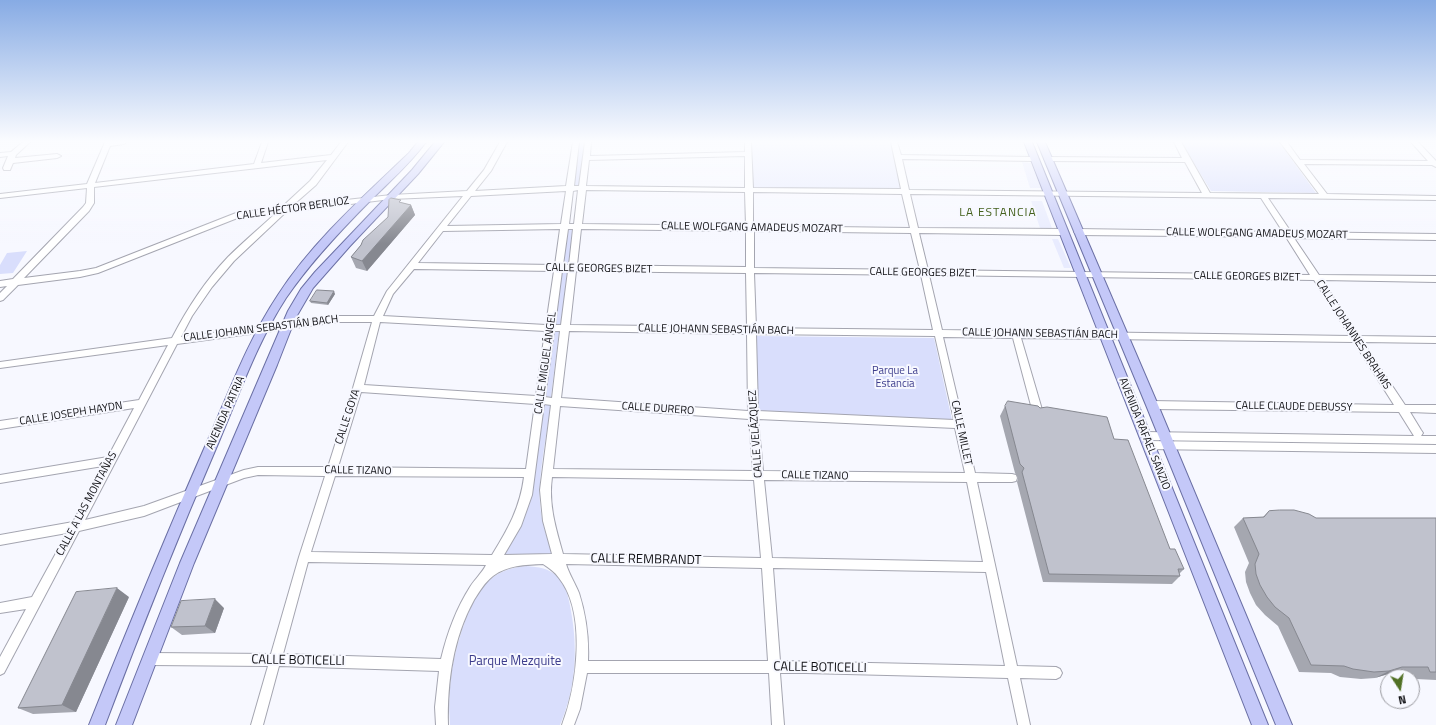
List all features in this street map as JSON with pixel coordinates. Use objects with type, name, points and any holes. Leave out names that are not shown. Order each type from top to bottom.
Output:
[{"type":"main road","name":"AVENIDA PATRIA","points":[[97,725],[121,662],[190,494],[264,328],[293,280],[330,237],[391,176]]},
{"type":"main road","name":"AVENIDA PATRIA","points":[[124,725],[220,483],[286,325],[297,303],[348,241],[411,176]]},
{"type":"main road","name":"AVENIDA RAFAEL SANZIO","points":[[1041,176],[1260,725]]},
{"type":"main road","name":"AVENIDA RAFAEL SANZIO","points":[[1055,176],[1152,405],[1284,725]]},
{"type":"street","points":[[0,298],[86,209],[90,203],[91,181],[93,176]]},
{"type":"street","points":[[0,196],[172,176]]},
{"type":"street","name":"CALLE A LAS MONTAÑAS","points":[[0,669],[189,314],[209,285],[231,259],[286,209],[319,176]]},
{"type":"street","name":"CALLE GOYA","points":[[257,725],[304,557],[358,388],[378,319],[390,293],[483,176]]},
{"type":"street","name":"CALLE MIGUEL ÁNGEL","points":[[442,725],[441,713],[446,665],[453,636],[475,588],[487,574],[523,508],[530,473],[572,176]]},
{"type":"street","name":"CALLE MIGUEL ÁNGEL","points":[[568,725],[577,698],[583,667],[581,634],[576,602],[572,589],[564,576],[558,559],[548,521],[545,490],[584,176]]},
{"type":"street","name":"CALLE VELÁZQUEZ","points":[[749,176],[749,270],[753,416],[760,475],[778,725]]},
{"type":"street","name":"CALLE MILLET","points":[[902,176],[959,424],[1024,725]]},
{"type":"street","points":[[1196,176],[1207,195]]},
{"type":"street","points":[[1309,176],[1325,197]]},
{"type":"street","name":"CALLE HÉCTOR BERLIOZ","points":[[0,284],[80,274],[98,270],[239,214],[391,197],[582,188],[905,193],[1436,198]]},
{"type":"street","name":"CALLE JOHANNES BRAHMS","points":[[1263,196],[1418,433]]},
{"type":"street","name":"CALLE WOLFGANG AMADEUS MOZART","points":[[440,229],[578,226],[1064,232]]},
{"type":"street","name":"CALLE WOLFGANG AMADEUS MOZART","points":[[1078,232],[1436,236]]},
{"type":"street","name":"CALLE GEORGES BIZET","points":[[411,266],[1436,279]]},
{"type":"street","name":"CALLE JOHANN SEBASTIÁN BACH","points":[[0,365],[338,318],[550,328],[1436,340]]},
{"type":"street","points":[[1016,334],[1038,412]]},
{"type":"street","name":"CALLE DURERO","points":[[358,388],[753,416],[959,424]]},
{"type":"street","name":"CALLE JOSEPH HAYDN","points":[[0,424],[141,403]]},
{"type":"street","name":"CALLE CLAUDE DEBUSSY","points":[[1152,405],[1436,409]]},
{"type":"street","points":[[1219,442],[1436,440]]},
{"type":"street","points":[[1146,441],[1436,449]]},
{"type":"street","points":[[0,479],[110,461]]},
{"type":"street","name":"CALLE TIZANO","points":[[0,540],[76,527],[144,511],[220,483],[258,472],[331,471],[530,473]]},
{"type":"street","name":"CALLE TIZANO","points":[[546,473],[1012,478]]},
{"type":"street","name":"CALLE REMBRANDT","points":[[304,557],[495,560],[558,559],[989,566]]},
{"type":"street","name":"CALLE MIGUEL ÁNGEL","points":[[487,574],[516,559]]},
{"type":"street","name":"CALLE MIGUEL ÁNGEL","points":[[544,559],[564,576]]},
{"type":"street","points":[[0,608],[36,602]]},
{"type":"street","name":"CALLE BOTICELLI","points":[[150,659],[275,660],[446,665]]},
{"type":"street","name":"CALLE BOTICELLI","points":[[583,667],[775,667],[1056,673]]},
{"type":"shaded area","points":[[752,176],[898,176],[901,190],[752,189]]},
{"type":"shaded area","points":[[1026,176],[1036,176],[1041,188],[1030,188]]},
{"type":"shaded area","points":[[1031,201],[1042,201],[1052,228],[1040,228]]},
{"type":"shaded area","points":[[1052,239],[1058,239],[1071,268],[1064,268]]},
{"type":"green space","points":[[574,176],[581,176],[580,186],[573,187]]},
{"type":"green space","points":[[1202,176],[1304,176],[1316,193],[1211,191]]},
{"type":"green space","points":[[566,229],[573,229],[569,267],[561,267]]},
{"type":"green space","points":[[27,251],[13,273],[0,274],[0,265],[7,253]]},
{"type":"green space","points":[[561,272],[567,272],[561,325],[554,325]]},
{"type":"green space","points":[[553,332],[559,332],[551,397],[544,396]]},
{"type":"green space","name":"Parque La Estancia","points":[[756,336],[934,338],[952,420],[758,412]]},
{"type":"green space","points":[[543,403],[551,404],[540,480],[540,503],[543,523],[552,554],[502,555],[522,521]]},
{"type":"green space","name":"Parque Mezquite","points":[[527,566],[543,568],[555,574],[561,580],[567,592],[573,626],[575,654],[572,683],[560,725],[450,725],[449,697],[452,670],[462,629],[474,601],[487,581],[509,569]]},
{"type":"building","points":[[391,198],[401,200],[399,202],[411,205],[362,261],[351,257],[361,245],[363,240],[388,217],[389,200]]},
{"type":"building","points":[[317,290],[334,291],[327,303],[310,301]]},
{"type":"building","points":[[1008,401],[1038,406],[1040,408],[1047,407],[1107,417],[1114,439],[1128,440],[1170,549],[1175,549],[1184,569],[1178,569],[1180,576],[1049,574],[1022,472],[1024,468],[1020,464],[1005,406]]},
{"type":"building","points":[[1294,510],[1309,514],[1316,518],[1436,518],[1436,672],[1430,672],[1428,667],[1380,669],[1380,672],[1374,672],[1344,666],[1311,665],[1289,618],[1275,607],[1267,597],[1256,574],[1255,564],[1259,554],[1243,518],[1264,517],[1269,511]]},
{"type":"building","points":[[117,588],[62,705],[18,708],[76,592]]},
{"type":"building","points":[[215,599],[205,626],[171,627],[181,601]]},
{"type":"district","name":"LA ESTANCIA","points":[[998,213]]}]
